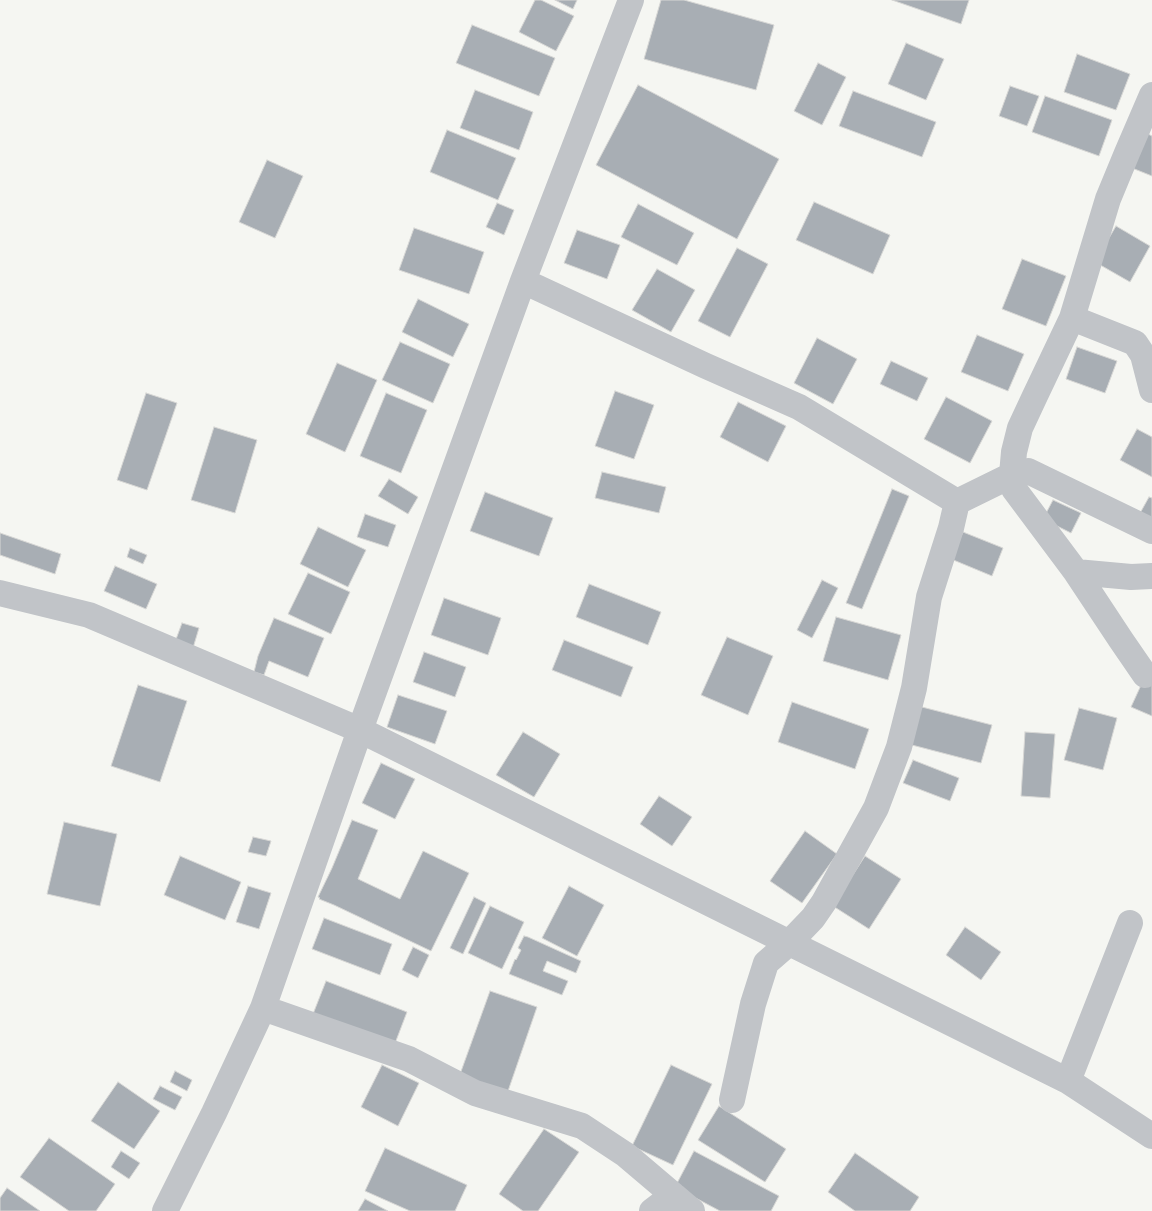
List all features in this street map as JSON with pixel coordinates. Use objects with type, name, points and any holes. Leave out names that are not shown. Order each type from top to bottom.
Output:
[{"type":"street","points":[[165,1211],[214,1114],[263,1008],[360,730],[523,281],[631,0]]},
{"type":"street","points":[[1152,95],[1108,199],[1072,318],[1020,428],[1014,452],[1012,475],[1014,489],[1076,572],[1145,675],[1152,651]]},
{"type":"street","points":[[523,281],[799,407],[957,502]]},
{"type":"street","points":[[1072,318],[1135,343],[1143,355],[1152,390]]},
{"type":"street","points":[[957,502],[1012,475],[1028,471],[1152,531]]},
{"type":"street","points":[[732,1100],[753,1004],[766,963],[813,918],[824,902],[876,808],[886,782],[899,747],[914,688],[929,598],[951,528],[957,502]]},
{"type":"street","points":[[1076,572],[1132,577],[1152,576]]},
{"type":"street","points":[[0,593],[89,615],[360,730],[1068,1081],[1152,1136]]},
{"type":"street","points":[[1068,1081],[1130,923]]},
{"type":"street","points":[[263,1008],[409,1060],[475,1093],[582,1126],[626,1155],[683,1203]]},
{"type":"street","points":[[652,1211],[683,1203]]},
{"type":"building","points":[[535,0],[541,0],[574,16],[556,51],[519,32]]},
{"type":"building","points":[[555,0],[577,0],[573,9]]},
{"type":"building","points":[[661,0],[684,0],[774,25],[756,90],[644,59]]},
{"type":"building","points":[[892,0],[969,0],[961,24]]},
{"type":"building","points":[[472,25],[555,58],[539,96],[456,63]]},
{"type":"building","points":[[906,43],[944,59],[926,100],[888,84]]},
{"type":"building","points":[[1077,54],[1130,74],[1116,110],[1064,92]]},
{"type":"building","points":[[818,63],[846,77],[822,125],[794,111]]},
{"type":"building","points":[[638,85],[779,159],[737,239],[596,165]]},
{"type":"building","points":[[1010,86],[1039,96],[1027,126],[999,116]]},
{"type":"building","points":[[475,90],[533,112],[519,150],[460,128]]},
{"type":"building","points":[[853,91],[936,122],[922,157],[839,126]]},
{"type":"building","points":[[1045,96],[1112,120],[1099,156],[1032,132]]},
{"type":"building","points":[[447,130],[516,158],[498,200],[430,172]]},
{"type":"building","points":[[1146,133],[1152,136],[1152,176],[1132,168]]},
{"type":"building","points":[[267,160],[303,176],[275,238],[239,222]]},
{"type":"building","points":[[814,202],[890,235],[873,274],[796,240]]},
{"type":"building","points":[[497,203],[514,210],[504,235],[486,227]]},
{"type":"building","points":[[638,204],[694,233],[677,265],[621,237]]},
{"type":"building","points":[[1116,226],[1150,246],[1130,282],[1095,262]]},
{"type":"building","points":[[414,228],[484,252],[469,294],[399,270]]},
{"type":"building","points":[[577,230],[620,245],[607,279],[564,263]]},
{"type":"building","points":[[737,248],[768,264],[730,337],[698,321]]},
{"type":"building","points":[[1022,259],[1066,276],[1046,326],[1002,309]]},
{"type":"building","points":[[657,269],[695,290],[671,332],[632,310]]},
{"type":"building","points":[[418,299],[469,324],[453,357],[402,332]]},
{"type":"building","points":[[977,335],[1024,354],[1008,391],[961,372]]},
{"type":"building","points":[[817,338],[857,359],[833,404],[794,383]]},
{"type":"building","points":[[400,342],[450,364],[433,403],[382,380]]},
{"type":"building","points":[[1077,347],[1117,361],[1105,393],[1066,379]]},
{"type":"building","points":[[891,361],[928,378],[917,401],[880,384]]},
{"type":"building","points":[[337,363],[377,380],[345,452],[306,434]]},
{"type":"building","points":[[615,391],[654,405],[634,459],[595,446]]},
{"type":"building","points":[[146,393],[177,403],[147,490],[117,480]]},
{"type":"building","points":[[386,393],[427,410],[401,473],[360,456]]},
{"type":"building","points":[[946,397],[992,421],[970,463],[924,439]]},
{"type":"building","points":[[738,402],[786,426],[768,462],[720,437]]},
{"type":"building","points":[[214,427],[257,440],[235,513],[191,500]]},
{"type":"building","points":[[1137,429],[1152,437],[1152,477],[1120,460]]},
{"type":"building","points":[[602,472],[666,487],[659,513],[595,498]]},
{"type":"building","points":[[389,479],[418,497],[408,514],[378,496]]},
{"type":"building","points":[[892,489],[909,496],[862,609],[846,603]]},
{"type":"building","points":[[485,492],[553,518],[539,556],[470,531]]},
{"type":"building","points":[[1149,497],[1152,498],[1152,522],[1139,515]]},
{"type":"building","points":[[1053,500],[1081,513],[1071,533],[1043,519]]},
{"type":"building","points":[[365,514],[396,525],[388,547],[357,537]]},
{"type":"building","points":[[318,527],[366,550],[348,587],[300,564]]},
{"type":"building","points":[[963,532],[1003,548],[992,576],[951,559]]},
{"type":"building","points":[[0,533],[61,554],[55,574],[0,555]]},
{"type":"building","points":[[130,548],[147,555],[143,564],[127,557]]},
{"type":"building","points":[[115,566],[157,584],[146,609],[104,591]]},
{"type":"building","points":[[308,573],[350,592],[331,634],[288,614]]},
{"type":"building","points":[[822,580],[838,588],[812,638],[797,630]]},
{"type":"building","points":[[589,584],[661,612],[648,645],[576,617]]},
{"type":"building","points":[[444,598],[501,618],[488,655],[431,635]]},
{"type":"building","points":[[836,617],[901,635],[888,680],[823,661]]},
{"type":"building","points":[[274,618],[324,638],[308,677],[269,661],[264,675],[254,672],[258,656]]},
{"type":"building","points":[[182,623],[199,628],[193,648],[175,642]]},
{"type":"building","points":[[727,637],[773,656],[748,715],[701,695]]},
{"type":"building","points":[[564,640],[633,667],[621,697],[552,670]]},
{"type":"building","points":[[424,652],[466,667],[455,697],[413,682]]},
{"type":"building","points":[[1148,670],[1152,672],[1152,716],[1131,707]]},
{"type":"building","points":[[138,685],[187,701],[160,782],[111,766]]},
{"type":"building","points":[[398,695],[447,711],[435,744],[387,727]]},
{"type":"building","points":[[792,702],[869,729],[855,769],[778,742]]},
{"type":"building","points":[[918,706],[992,725],[981,763],[908,744]]},
{"type":"building","points":[[1079,708],[1117,718],[1103,770],[1064,760]]},
{"type":"building","points":[[523,732],[560,754],[534,797],[496,775]]},
{"type":"building","points":[[1025,732],[1055,734],[1050,798],[1021,796]]},
{"type":"building","points":[[913,760],[959,778],[950,801],[903,783]]},
{"type":"building","points":[[381,763],[415,779],[395,819],[362,803]]},
{"type":"building","points":[[659,796],[692,817],[672,846],[640,824]]},
{"type":"building","points":[[352,820],[378,830],[358,879],[400,899],[423,851],[469,873],[431,951],[319,899],[318,897]]},
{"type":"building","points":[[64,822],[117,834],[100,906],[47,894]]},
{"type":"building","points":[[805,831],[837,854],[802,903],[770,881]]},
{"type":"building","points":[[253,837],[271,841],[266,856],[248,852]]},
{"type":"building","points":[[180,856],[241,882],[225,920],[164,895]]},
{"type":"building","points":[[865,856],[901,879],[869,929],[833,906]]},
{"type":"building","points":[[248,886],[271,893],[259,929],[236,922]]},
{"type":"building","points":[[569,886],[604,905],[577,956],[542,938]]},
{"type":"building","points":[[474,897],[486,903],[463,954],[450,948]]},
{"type":"building","points":[[490,906],[524,922],[502,969],[468,953]]},
{"type":"building","points":[[324,918],[392,944],[380,975],[312,949]]},
{"type":"building","points":[[965,927],[1001,952],[981,980],[946,955]]},
{"type":"building","points":[[524,936],[581,961],[576,973],[547,961],[543,971],[568,981],[562,995],[509,974],[521,950],[518,948]]},
{"type":"building","points":[[413,947],[429,955],[418,978],[402,970]]},
{"type":"building","points":[[326,981],[407,1012],[394,1046],[313,1014]]},
{"type":"building","points":[[490,991],[537,1007],[507,1094],[459,1077]]},
{"type":"building","points":[[382,1065],[419,1083],[398,1126],[361,1107]]},
{"type":"building","points":[[671,1065],[712,1084],[673,1165],[632,1146]]},
{"type":"building","points":[[175,1071],[192,1080],[187,1091],[170,1082]]},
{"type":"building","points":[[118,1082],[160,1111],[134,1149],[91,1121]]},
{"type":"building","points":[[160,1086],[182,1097],[175,1110],[153,1099]]},
{"type":"building","points":[[719,1106],[786,1149],[765,1182],[698,1140]]},
{"type":"building","points":[[544,1129],[579,1152],[538,1211],[523,1211],[499,1194]]},
{"type":"building","points":[[49,1138],[115,1184],[96,1211],[69,1211],[20,1177]]},
{"type":"building","points":[[385,1148],[467,1185],[455,1211],[410,1211],[365,1191]]},
{"type":"building","points":[[121,1151],[140,1163],[129,1179],[111,1167]]},
{"type":"building","points":[[694,1151],[779,1196],[771,1211],[720,1211],[675,1187]]},
{"type":"building","points":[[855,1153],[919,1197],[910,1211],[855,1211],[828,1192]]},
{"type":"building","points":[[7,1188],[40,1211],[0,1211],[0,1198]]},
{"type":"building","points":[[365,1199],[388,1211],[358,1211]]}]
